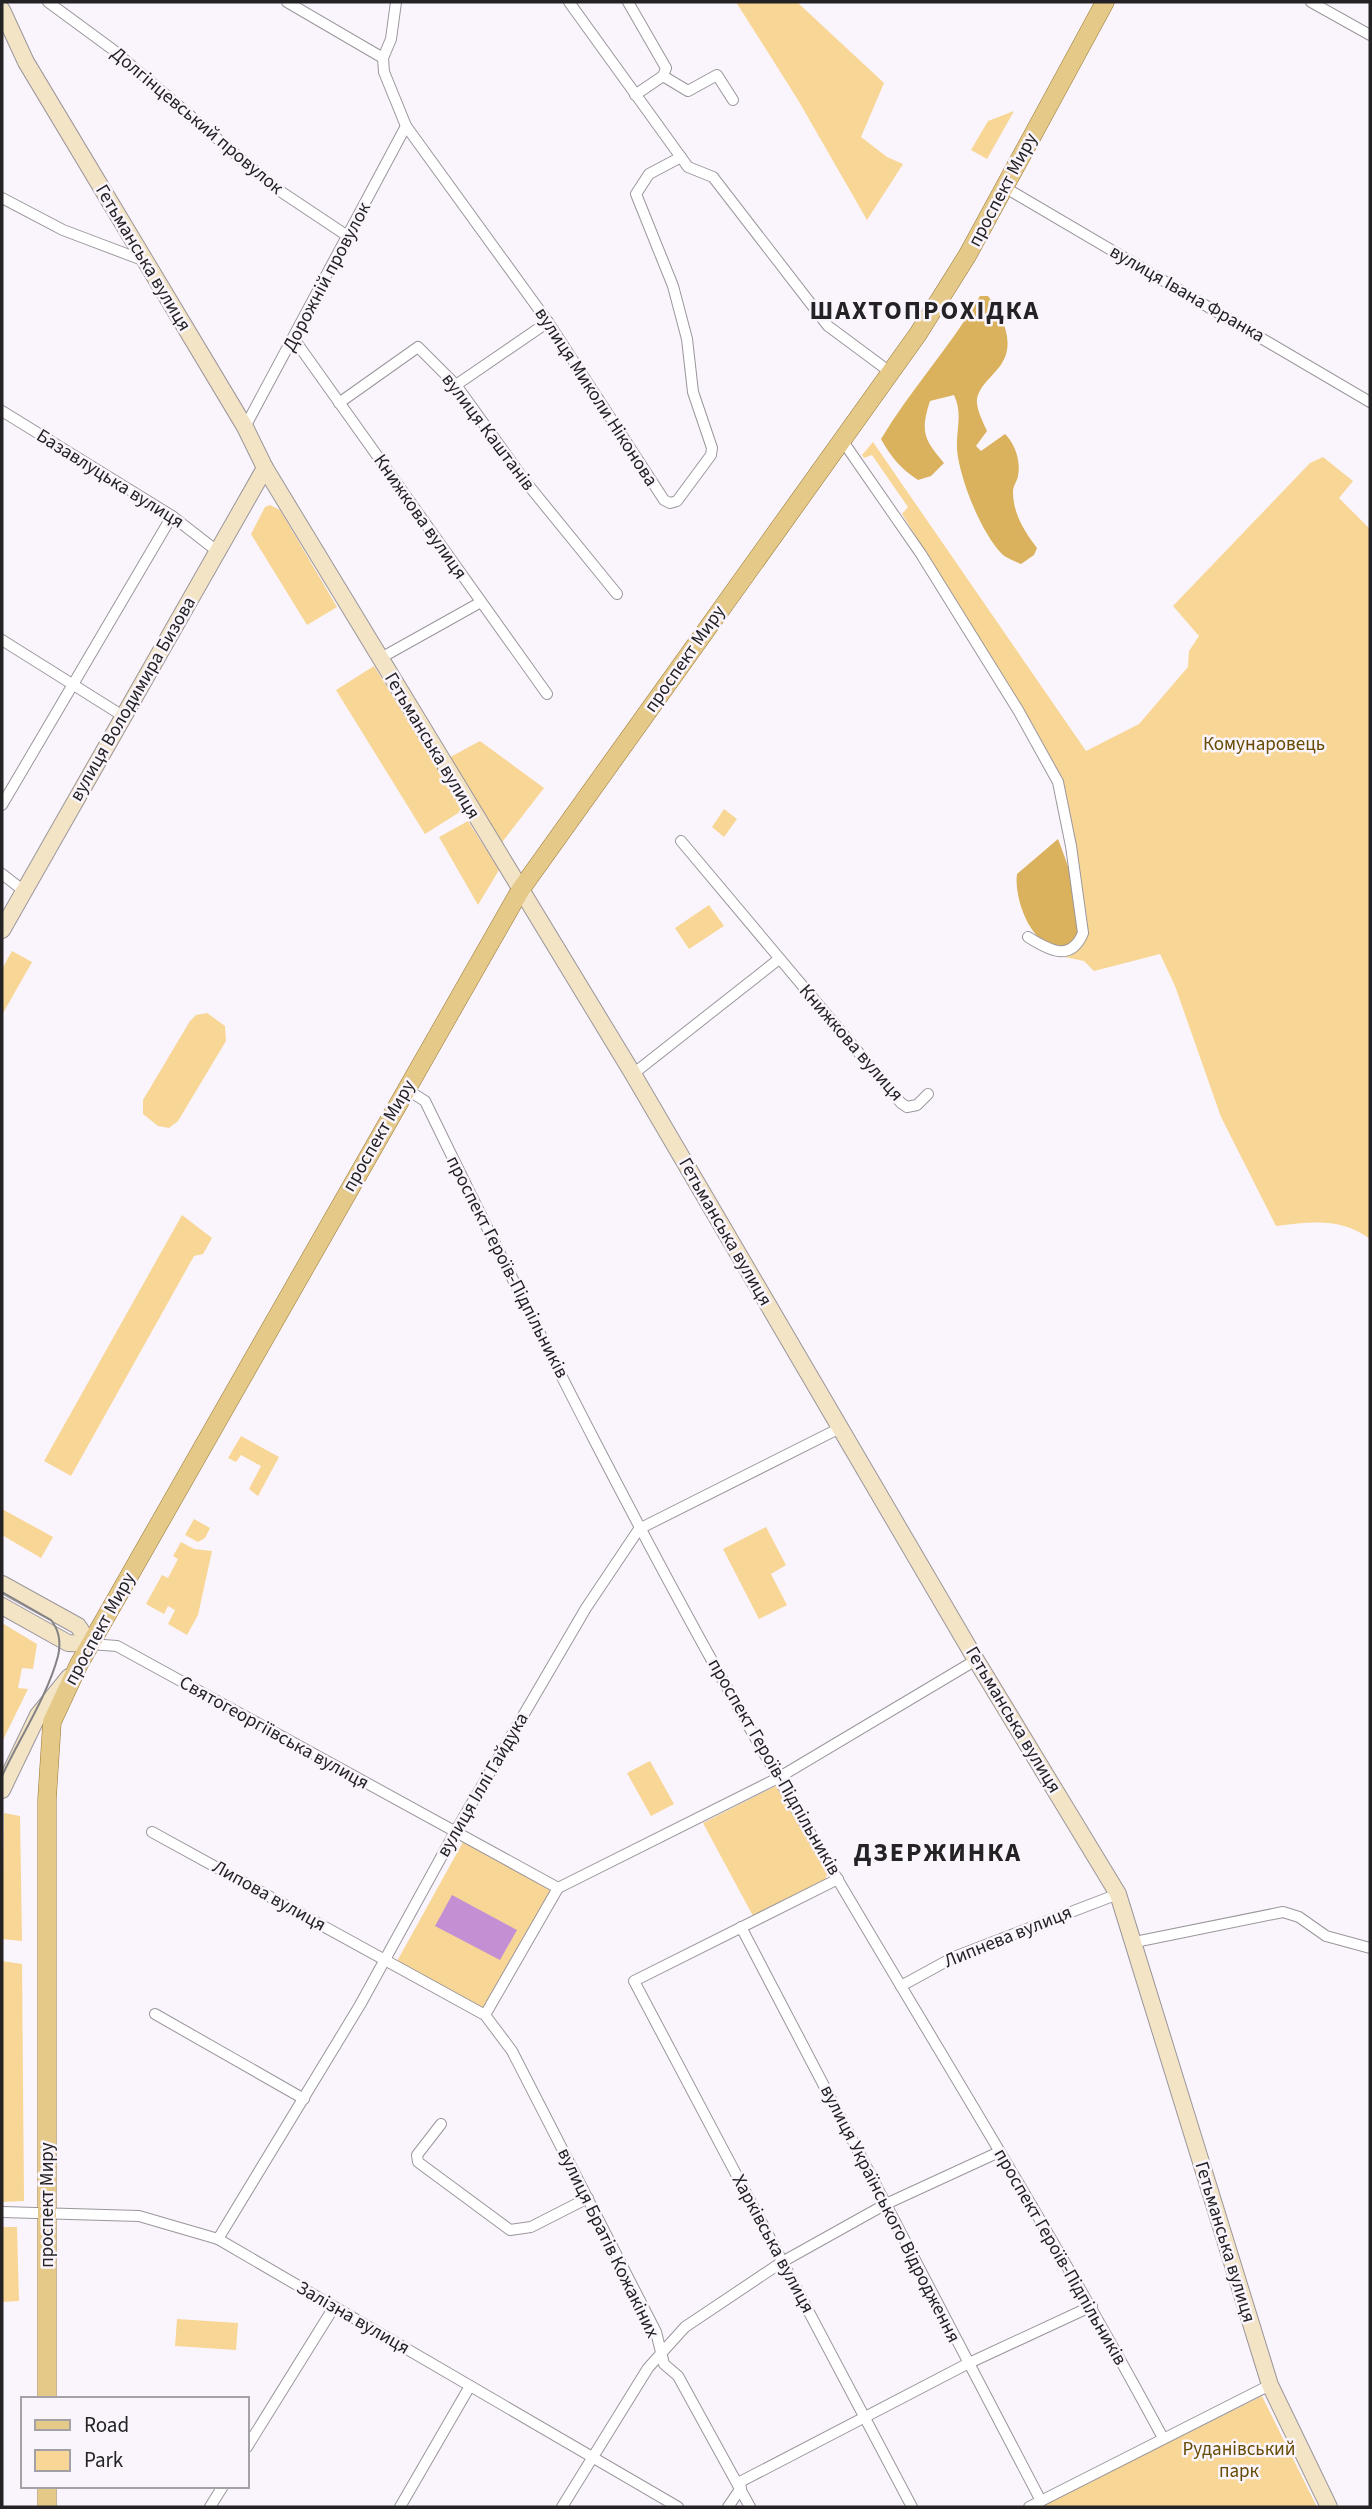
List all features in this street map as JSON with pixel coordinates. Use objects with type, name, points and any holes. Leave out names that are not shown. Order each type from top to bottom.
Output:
[{"type":"main road","name":"проспект Миру","points":[[47,2397],[49,1739],[52,1722],[90,1644],[520,889],[940,300],[1105,2]]},
{"type":"main road","points":[[47,2488],[47,2507]]},
{"type":"street","name":"Долгінцевський провулок","points":[[48,2],[112,49],[274,187],[349,237]]},
{"type":"street","points":[[287,2],[383,58],[391,39],[396,2]]},
{"type":"street","points":[[569,2],[688,166],[713,177],[828,326],[890,372]]},
{"type":"street","points":[[628,2],[666,68],[663,76],[635,95]]},
{"type":"street","points":[[1311,2],[1370,35]]},
{"type":"street","name":"Гетьманська вулиця","points":[[2,10],[26,62],[245,427],[265,468],[633,1073],[976,1660],[1118,1894],[1135,1942],[1220,2231],[1270,2385],[1329,2507]]},
{"type":"street","name":"вулиця Миколи Ніконова","points":[[383,58],[384,72],[406,126],[548,322],[664,500],[670,503],[677,501],[711,455],[712,448],[693,392],[687,339],[673,286],[636,194],[649,174],[681,157]]},
{"type":"street","points":[[663,76],[688,91],[717,75],[733,100]]},
{"type":"street","name":"Дорожній провулок","points":[[245,427],[406,126]]},
{"type":"street","name":"вулиця Івана Франка","points":[[1004,187],[1370,402]]},
{"type":"street","points":[[2,198],[63,230],[145,261]]},
{"type":"street","points":[[456,385],[548,322]]},
{"type":"street","name":"Книжкова вулиця","points":[[294,339],[547,694]]},
{"type":"street","name":"вулиця Каштанів","points":[[339,403],[418,347],[456,385],[525,481],[617,594]]},
{"type":"street","name":"Базавлуцька вулиця","points":[[2,411],[172,516],[217,551]]},
{"type":"street","points":[[842,440],[921,554],[1058,782],[1071,846],[1083,933],[1078,945],[1071,950],[1059,951],[1028,937]]},
{"type":"street","name":"вулиця Володимира Бизова","points":[[2,930],[265,468]]},
{"type":"street","points":[[2,805],[172,516]]},
{"type":"street","points":[[379,659],[481,602]]},
{"type":"street","points":[[2,640],[123,716]]},
{"type":"street","name":"Книжкова вулиця","points":[[681,841],[901,1103],[907,1107],[917,1104],[928,1094]]},
{"type":"street","points":[[2,874],[24,891]]},
{"type":"street","points":[[633,1073],[779,959]]},
{"type":"street","name":"проспект Героїв-Підпільників","points":[[406,1089],[425,1101],[639,1529],[778,1779],[1092,2306],[1163,2438]]},
{"type":"street","name":"вулиця Іллі Гайдука","points":[[218,2239],[304,2099],[586,1608],[639,1529],[840,1428]]},
{"type":"street","points":[[2,1584],[78,1626],[90,1644]]},
{"type":"street","name":"Святогеоргіївська вулиця","points":[[2,1606],[68,1643],[117,1646],[558,1888]]},
{"type":"street","points":[[485,2015],[558,1888],[778,1779],[976,1660]]},
{"type":"street","points":[[2,1790],[38,1715],[79,1664]]},
{"type":"street","name":"Липова вулиця","points":[[152,1832],[485,2015]]},
{"type":"street","points":[[741,1927],[838,1879]]},
{"type":"street","name":"Липнева вулиця","points":[[901,1986],[954,1957],[1118,1894]]},
{"type":"street","points":[[1135,1942],[1283,1912],[1299,1917],[1326,1936],[1370,1948]]},
{"type":"street","name":"Харківська вулиця","points":[[741,1927],[634,1981],[912,2507]]},
{"type":"street","name":"вулиця Українського Відродження","points":[[741,1927],[967,2364],[1041,2501]]},
{"type":"street","points":[[155,2014],[304,2099]]},
{"type":"street","name":"вулиця Братів Кожакіних","points":[[485,2015],[512,2051],[588,2198],[656,2332],[664,2364],[677,2376],[750,2507]]},
{"type":"street","points":[[442,2124],[417,2155],[418,2162],[510,2230],[531,2227],[588,2198]]},
{"type":"street","points":[[562,2507],[660,2353],[685,2327],[782,2262],[886,2204],[999,2152]]},
{"type":"street","name":"Залізна вулиця","points":[[2,2212],[139,2216],[218,2239],[678,2507]]},
{"type":"street","points":[[728,2507],[739,2486],[967,2364],[1092,2306]]},
{"type":"street","points":[[248,2445],[334,2307]]},
{"type":"street","points":[[1029,2507],[1270,2385]]},
{"type":"street","points":[[400,2507],[470,2386]]},
{"type":"street","points":[[210,2507],[222,2488]]},
{"type":"green space","points":[[736,2],[797,2],[884,83],[861,137],[887,157],[903,164],[867,220],[798,100]]},
{"type":"green space","points":[[1014,111],[987,159],[971,150],[988,121]]},
{"type":"green space","name":"Комунаровець","points":[[873,442],[1086,751],[1139,724],[1188,667],[1189,651],[1199,636],[1173,606],[1310,463],[1323,457],[1353,481],[1339,498],[1370,529],[1370,1239],[1336,1224],[1276,1226],[1221,1117],[1175,986],[1160,954],[1094,971],[1084,961],[1060,956],[1073,954],[1082,944],[1075,845],[1063,780],[1033,725],[902,514],[908,507],[872,455],[864,458],[862,455]]},
{"type":"green space","points":[[270,505],[280,510],[337,607],[307,625],[251,534],[265,507]]},
{"type":"green space","points":[[374,666],[463,810],[425,834],[336,690]]},
{"type":"green space","points":[[480,741],[544,788],[496,850],[441,762]]},
{"type":"green space","points":[[724,809],[737,819],[724,837],[712,827]]},
{"type":"green space","points":[[468,821],[499,870],[478,905],[439,837]]},
{"type":"green space","points":[[709,905],[724,926],[689,949],[675,928]]},
{"type":"green space","points":[[12,951],[32,962],[2,1015],[2,969]]},
{"type":"green space","points":[[207,1013],[225,1026],[226,1041],[178,1121],[169,1128],[158,1126],[143,1114],[143,1100],[190,1021],[196,1015]]},
{"type":"green space","points":[[182,1215],[212,1238],[203,1254],[194,1256],[71,1476],[44,1461]]},
{"type":"green space","points":[[241,1436],[279,1457],[258,1496],[249,1489],[261,1466],[241,1455],[236,1462],[228,1458]]},
{"type":"green space","points":[[2,1509],[53,1537],[41,1558],[2,1535]]},
{"type":"green space","points":[[194,1519],[210,1528],[205,1538],[198,1542],[185,1535]]},
{"type":"green space","points":[[766,1527],[786,1565],[771,1574],[787,1605],[759,1619],[723,1549]]},
{"type":"green space","points":[[181,1542],[194,1549],[212,1551],[198,1615],[187,1635],[168,1624],[175,1610],[168,1606],[164,1614],[146,1604],[162,1575],[168,1578],[178,1559],[173,1556]]},
{"type":"green space","points":[[2,1623],[37,1644],[33,1669],[22,1668],[18,1688],[28,1689],[2,1742]]},
{"type":"green space","points":[[650,1761],[674,1804],[651,1816],[627,1773]]},
{"type":"green space","points":[[776,1786],[829,1871],[824,1882],[753,1916],[703,1823]]},
{"type":"green space","points":[[4,1813],[20,1816],[22,1941],[2,1939]]},
{"type":"green space","points":[[463,1842],[552,1891],[485,2012],[396,1963]]},
{"type":"green space","points":[[2,1961],[22,1964],[24,2201],[2,2202]]},
{"type":"green space","points":[[2,2227],[17,2227],[19,2301],[2,2302]]},
{"type":"green space","points":[[177,2319],[238,2323],[236,2350],[175,2346]]},
{"type":"green space","name":"Руданівський парк","points":[[1262,2396],[1317,2507],[1039,2507]]},
{"type":"shaded area","points":[[980,296],[988,296],[998,311],[1008,346],[1002,363],[984,384],[977,399],[987,431],[976,446],[981,451],[1005,434],[1016,453],[1019,470],[1013,500],[1024,528],[1037,548],[1034,555],[1021,564],[1004,555],[994,545],[972,504],[957,449],[959,415],[954,395],[930,401],[925,420],[926,435],[944,463],[931,476],[918,480],[912,476],[897,462],[881,439]]},
{"type":"shaded area","points":[[1058,839],[1075,890],[1079,916],[1076,942],[1062,947],[1050,945],[1031,928],[1019,900],[1017,886],[1017,874]]},
{"type":"shaded area","points":[[452,1895],[517,1930],[500,1960],[435,1926]]},
{"type":"tram line","points":[[2,1592],[51,1620],[58,1632],[59,1646],[47,1686],[2,1776]]},
{"type":"district","name":"ШАХТОПРОХІДКА","points":[[925,310]]},
{"type":"district","name":"ДЗЕРЖИНКА","points":[[938,1852]]}]
